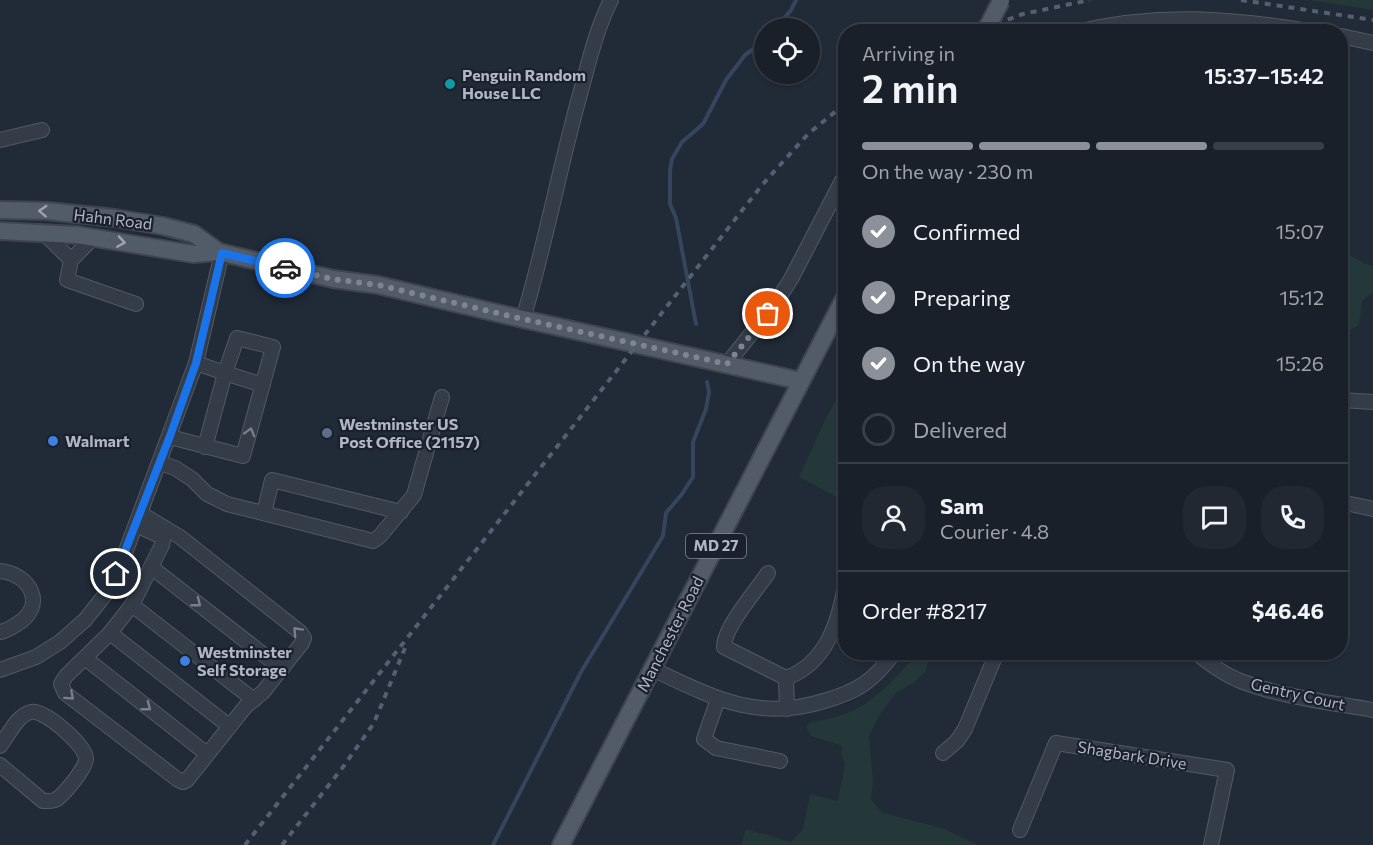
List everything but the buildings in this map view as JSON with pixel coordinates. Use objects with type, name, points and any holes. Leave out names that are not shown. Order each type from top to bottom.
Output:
[{"type":"main road","points":[[989,24],[1001,1]]},
{"type":"main road","name":"Hahn Road","points":[[0,210],[47,211],[115,218],[162,226],[194,234],[221,253]]},
{"type":"main road","name":"Hahn Road","points":[[0,231],[93,238],[192,254],[221,253],[333,279],[378,285],[801,381]]},
{"type":"main road","name":"Manchester Road","points":[[563,844],[838,310]]},
{"type":"street","points":[[523,319],[566,141],[600,22],[611,0]]},
{"type":"street","points":[[1116,24],[1202,18],[1270,24]]},
{"type":"street","points":[[1348,38],[1373,43]]},
{"type":"street","points":[[0,140],[42,130]]},
{"type":"street","points":[[727,364],[775,304],[791,279],[838,188]]},
{"type":"street","points":[[45,234],[71,260]]},
{"type":"street","points":[[93,238],[71,260],[67,280],[136,304]]},
{"type":"street","points":[[0,670],[36,657],[60,642],[85,620],[108,591],[160,463],[196,363],[221,253]]},
{"type":"street","points":[[170,436],[205,447],[243,456],[273,347],[237,338],[225,372],[205,447]]},
{"type":"street","points":[[196,363],[263,385]]},
{"type":"street","points":[[160,463],[175,468],[192,479],[207,494],[227,504],[373,541],[380,536],[414,495],[442,397]]},
{"type":"street","points":[[1348,400],[1373,402]]},
{"type":"street","points":[[264,513],[272,480],[401,512]]},
{"type":"street","points":[[1348,504],[1373,509]]},
{"type":"street","points":[[138,519],[180,537],[302,634],[303,641],[282,669],[263,692],[246,706],[187,780],[180,781],[65,693],[62,687],[62,681],[110,633],[132,605],[151,567],[163,540],[138,519]]},
{"type":"street","points":[[151,567],[282,669]]},
{"type":"street","points":[[0,571],[18,577],[28,584],[33,594],[34,606],[27,618],[0,632]]},
{"type":"street","points":[[768,573],[731,624],[724,639],[724,647],[786,678],[800,673],[813,662],[836,627],[838,620]]},
{"type":"street","points":[[132,605],[254,700]]},
{"type":"street","points":[[110,633],[230,726]]},
{"type":"street","points":[[85,658],[207,754]]},
{"type":"street","points":[[652,669],[718,699],[743,706],[787,710],[817,704],[853,691],[870,681],[888,660]]},
{"type":"street","points":[[943,753],[957,741],[965,729],[994,660]]},
{"type":"street","name":"Gentry Court","points":[[1205,660],[1236,679],[1261,688],[1373,710]]},
{"type":"street","points":[[786,678],[787,710]]},
{"type":"street","points":[[718,699],[704,739],[716,748],[780,761]]},
{"type":"street","points":[[0,746],[25,714],[33,711],[42,712],[76,742],[84,751],[86,760],[84,768],[58,798],[50,802],[43,801],[0,765]]},
{"type":"street","name":"Shagbark Drive","points":[[1020,830],[1056,743],[1227,770],[1212,845]]},
{"type":"shaded area","points":[[1309,0],[1373,0],[1373,10]]},
{"type":"shaded area","points":[[1348,254],[1373,266],[1373,292],[1362,301],[1359,325],[1348,331]]},
{"type":"shaded area","points":[[838,396],[838,498],[799,477]]},
{"type":"shaded area","points":[[912,660],[928,661],[926,671],[913,683],[896,693],[880,714],[869,736],[873,782],[871,800],[883,813],[942,828],[979,845],[741,844],[746,829],[791,842],[803,829],[810,794],[838,801],[845,764],[841,754],[842,746],[811,736],[806,727],[810,722],[857,709],[898,675]]},
{"type":"waterway","points":[[784,18],[796,0]]},
{"type":"waterway","points":[[696,324],[676,218],[670,204],[672,159],[682,142],[703,124],[726,80],[745,55],[754,49]]},
{"type":"waterway","points":[[493,845],[581,672],[663,536],[666,513],[693,477],[693,442],[706,409],[709,392],[707,382]]},
{"type":"railway","points":[[996,24],[1023,14],[1090,0]]},
{"type":"railway","points":[[1241,0],[1373,20]]},
{"type":"railway","points":[[245,845],[762,185],[808,134],[838,110]]},
{"type":"railway","points":[[282,845],[374,723],[405,648]]},
{"type":"way so far","points":[[285,268],[333,279],[378,285],[727,364],[768,314]]},
{"type":"place","name":"Penguin Random House LLC","points":[[450,84]]},
{"type":"place","name":"Westminster US Post Office (21157)","points":[[327,433]]},
{"type":"place","name":"Walmart","points":[[53,441]]},
{"type":"place","name":"Westminster Self Storage","points":[[185,661]]},
{"type":"route","points":[[116,574],[196,363],[222,253],[285,268]]}]
